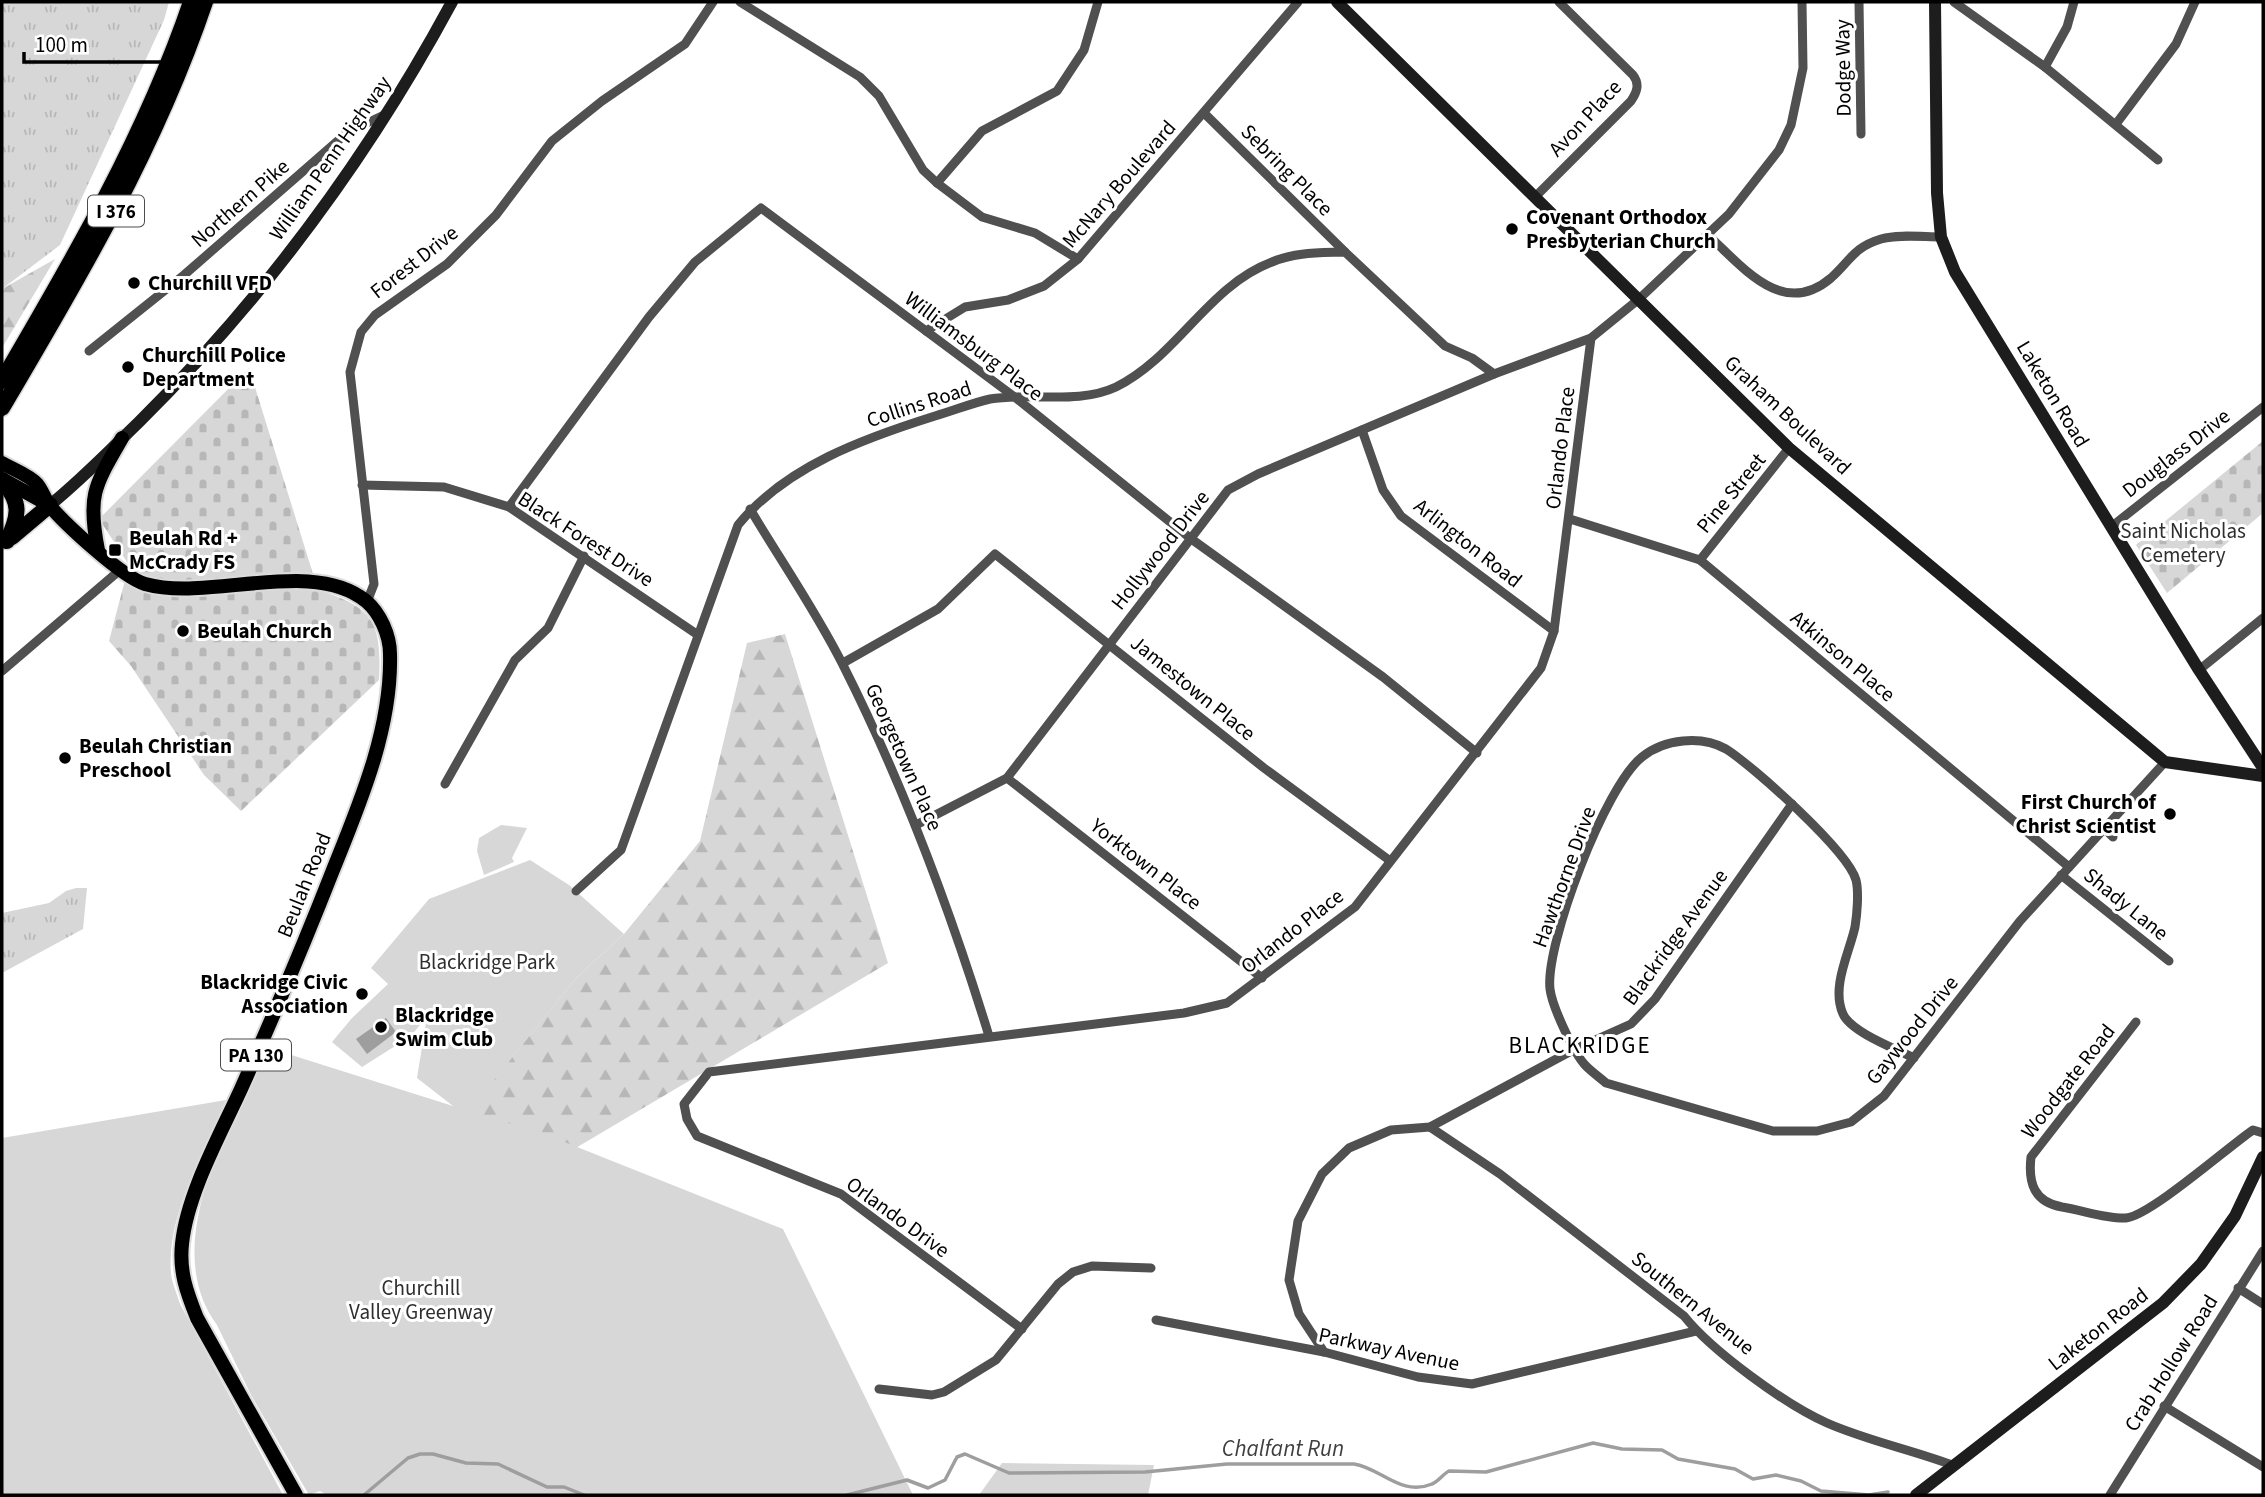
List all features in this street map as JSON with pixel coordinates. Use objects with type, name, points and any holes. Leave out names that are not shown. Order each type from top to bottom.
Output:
[{"type":"highway","name":"I 376","points":[[2,381],[123,168],[154,99],[191,2]]},
{"type":"highway","name":"I 376","points":[[2,408],[81,275],[135,174],[167,104],[205,2]]},
{"type":"highway","points":[[2,479],[18,506],[17,518],[4,543]]},
{"type":"highway","points":[[4,543],[50,505]]},
{"type":"main road","points":[[98,550],[92,516],[93,495],[122,438]]},
{"type":"main road","points":[[2,463],[37,483],[50,505]]},
{"type":"main road","points":[[2,479],[50,505],[120,570],[141,583],[181,589],[320,584],[339,588],[367,602]]},
{"type":"main road","name":"Beulah Road","points":[[296,1495],[197,1318],[185,1289],[182,1245],[185,1227],[211,1157],[312,923],[368,776],[386,697],[390,652],[383,625],[367,602]]},
{"type":"street","name":"William Penn Highway","points":[[50,505],[122,438],[199,359],[257,292],[327,201],[386,115],[452,2]]},
{"type":"street","name":"Forest Drive","points":[[367,602],[374,584],[350,372],[360,332],[374,315],[447,264],[496,215],[552,141],[602,101],[685,44],[713,2]]},
{"type":"street","points":[[740,2],[860,77],[879,96],[923,170],[937,183],[982,217],[1035,233],[1078,259]]},
{"type":"street","points":[[937,183],[982,131],[1057,90],[1084,50],[1098,2]]},
{"type":"street","name":"McNary Boulevard","points":[[926,331],[965,307],[1008,300],[1044,286],[1078,259],[1298,2]]},
{"type":"street","name":"Graham Boulevard","points":[[1337,2],[1789,448],[2165,762]]},
{"type":"street","name":"Avon Place","points":[[1535,197],[1631,101],[1637,88],[1633,75],[1559,2]]},
{"type":"street","name":"Hollywood Drive","points":[[916,825],[1007,778],[1228,491],[1258,474],[1494,374],[1591,338],[1709,236],[1779,150],[1791,125],[1803,68],[1802,2]]},
{"type":"street","name":"Dodge Way","points":[[1859,2],[1861,134]]},
{"type":"street","name":"Laketon Road","points":[[1936,2],[1941,237],[1955,272],[2199,670],[2263,768]]},
{"type":"street","points":[[1954,2],[2045,67],[2158,160]]},
{"type":"street","points":[[2045,67],[2067,27],[2074,2]]},
{"type":"street","points":[[2116,124],[2176,44],[2195,2]]},
{"type":"street","name":"Sebring Place","points":[[1204,113],[1345,252]]},
{"type":"street","name":"Northern Pike","points":[[89,351],[184,275],[348,132],[386,115]]},
{"type":"street","name":"Williamsburg Place","points":[[509,507],[641,327],[695,261],[761,208],[1016,398],[1190,538],[1383,677],[1477,753]]},
{"type":"street","points":[[1709,236],[1764,284],[1787,295],[1806,293],[1830,278],[1853,251],[1883,238],[1941,237]]},
{"type":"street","points":[[1345,252],[1445,346],[1472,358],[1494,374]]},
{"type":"street","name":"Collins Road","points":[[576,891],[621,850],[738,525],[750,509],[813,464],[871,436],[990,399],[1077,397],[1114,388],[1148,367],[1243,276],[1296,254],[1345,252]]},
{"type":"street","name":"Orlando Place","points":[[684,1104],[709,1073],[1184,1013],[1227,1003],[1355,907],[1541,668],[1554,631],[1591,338]]},
{"type":"street","name":"Douglass Drive","points":[[2111,527],[2263,407]]},
{"type":"street","name":"Arlington Road","points":[[1362,430],[1383,490],[1401,516],[1554,631]]},
{"type":"street","name":"Pine Street","points":[[1700,559],[1789,448]]},
{"type":"street","name":"Black Forest Drive","points":[[362,485],[444,487],[509,507],[698,635]]},
{"type":"street","name":"Georgetown Place","points":[[750,509],[842,663],[916,825],[962,949],[989,1036]]},
{"type":"street","name":"Atkinson Place","points":[[1570,519],[1700,559],[2069,867]]},
{"type":"street","name":"Jamestown Place","points":[[842,663],[938,609],[995,554],[1264,768],[1389,860]]},
{"type":"street","points":[[445,785],[515,660],[548,628],[584,556]]},
{"type":"street","points":[[2,671],[120,570]]},
{"type":"street","points":[[2199,670],[2263,618]]},
{"type":"street","name":"Hawthorne Drive","points":[[1575,1049],[1550,992],[1550,965],[1557,934],[1600,820],[1625,776],[1642,757],[1659,748],[1690,739],[1725,749],[1792,804],[1844,857],[1856,881],[1856,924],[1838,995],[1844,1016],[1858,1029],[1914,1058]]},
{"type":"street","points":[[2165,762],[2263,776]]},
{"type":"street","name":"Gaywood Drive","points":[[1575,1049],[1584,1064],[1606,1083],[1773,1131],[1817,1131],[1852,1122],[1884,1096],[2020,921],[2165,762]]},
{"type":"street","name":"Yorktown Place","points":[[1007,778],[1262,978]]},
{"type":"street","name":"Blackridge Avenue","points":[[1324,1352],[1299,1314],[1289,1280],[1298,1221],[1322,1174],[1349,1148],[1391,1130],[1430,1128],[1575,1049],[1631,1024],[1655,999],[1792,804]]},
{"type":"street","points":[[2104,828],[2113,837]]},
{"type":"street","name":"Shady Lane","points":[[2062,875],[2169,961]]},
{"type":"street","name":"Woodgate Road","points":[[2136,1022],[2031,1157],[2029,1175],[2036,1195],[2049,1204],[2127,1218],[2164,1197],[2253,1130],[2263,1133]]},
{"type":"street","name":"Orlando Drive","points":[[684,1104],[687,1119],[697,1136],[841,1194],[1022,1329]]},
{"type":"street","name":"Southern Avenue","points":[[1430,1128],[1500,1174],[1685,1316],[1696,1331],[1775,1392],[1826,1422],[1955,1466]]},
{"type":"street","name":"Laketon Road","points":[[1916,1495],[2163,1303],[2201,1264],[2235,1216],[2263,1157]]},
{"type":"street","name":"Crab Hollow Road","points":[[2110,1495],[2263,1251]]},
{"type":"street","points":[[879,1389],[932,1395],[944,1392],[996,1360],[1058,1284],[1073,1272],[1092,1266],[1151,1268]]},
{"type":"street","points":[[2238,1288],[2263,1304]]},
{"type":"street","name":"Parkway Avenue","points":[[1156,1320],[1324,1352],[1418,1377],[1472,1384],[1696,1331]]},
{"type":"street","points":[[2164,1406],[2263,1467]]},
{"type":"green space","points":[[2,2],[169,2],[164,20],[60,245],[2,289]]},
{"type":"green space","points":[[55,259],[2,348],[2,289]]},
{"type":"green space","points":[[249,368],[318,590],[351,603],[370,620],[376,631],[378,644],[379,680],[241,811],[204,775],[131,666],[109,641],[129,565],[99,519]]},
{"type":"green space","name":"Saint Nicholas Cemetery","points":[[2263,441],[2263,513],[2167,593],[2136,545]]},
{"type":"green space","points":[[785,634],[888,963],[542,1168],[466,1114],[577,977],[624,934],[700,841],[747,643]]},
{"type":"green space","points":[[501,825],[527,828],[512,858],[514,862],[484,875],[477,851],[479,838]]},
{"type":"green space","name":"Churchill Valley Greenway","points":[[530,860],[569,885],[624,934],[577,977],[469,1111],[547,1135],[783,1229],[913,1495],[327,1495],[320,1491],[309,1495],[251,1395],[200,1293],[195,1258],[197,1222],[206,1185],[266,1047],[453,1106],[417,1078],[427,1016],[411,1036],[362,1067],[332,1042],[352,1018],[388,984],[371,968],[429,899]]},
{"type":"green space","points":[[87,888],[83,929],[2,973],[2,913],[49,903],[66,891]]},
{"type":"green space","points":[[226,1100],[180,1207],[171,1252],[171,1273],[180,1304],[283,1495],[2,1495],[2,1138]]},
{"type":"green space","points":[[1002,1463],[1154,1465],[1148,1495],[979,1495]]},
{"type":"shaded area","points":[[386,1018],[396,1032],[367,1054],[356,1039]]},
{"type":"waterway","name":"Chalfant Run","points":[[847,1495],[907,1480],[928,1488],[945,1480],[957,1457],[965,1454],[1009,1473],[1145,1472],[1227,1464],[1354,1464],[1401,1484],[1421,1487],[1434,1483],[1449,1471],[1486,1472],[1593,1443],[1622,1449],[1662,1450],[1678,1459],[1735,1469],[1753,1479],[1776,1475],[1801,1481],[1821,1491],[1869,1495],[1888,1492]]},
{"type":"waterway","name":"Chalfant Run","points":[[364,1495],[408,1458],[420,1454],[433,1454],[466,1463],[498,1464],[547,1487],[564,1487],[584,1495]]},
{"type":"place","name":"Covenant Orthodox Presbyterian Church","points":[[1512,229]]},
{"type":"place","name":"Churchill VFD","points":[[134,283]]},
{"type":"place","name":"Churchill Police Department","points":[[128,367]]},
{"type":"place","name":"Beulah Rd + McCrady FS","points":[[115,550]]},
{"type":"place","name":"Beulah Church","points":[[183,631]]},
{"type":"place","name":"Beulah Christian Preschool","points":[[65,758]]},
{"type":"place","name":"First Church of Christ Scientist","points":[[2170,814]]},
{"type":"place","name":"Blackridge Civic Association","points":[[362,994]]},
{"type":"place","name":"Blackridge Swim Club","points":[[381,1027]]},
{"type":"district","name":"BLACKRIDGE","points":[[1580,1045]]},
{"type":"park label","name":"Blackridge Park","points":[[487,962]]}]
